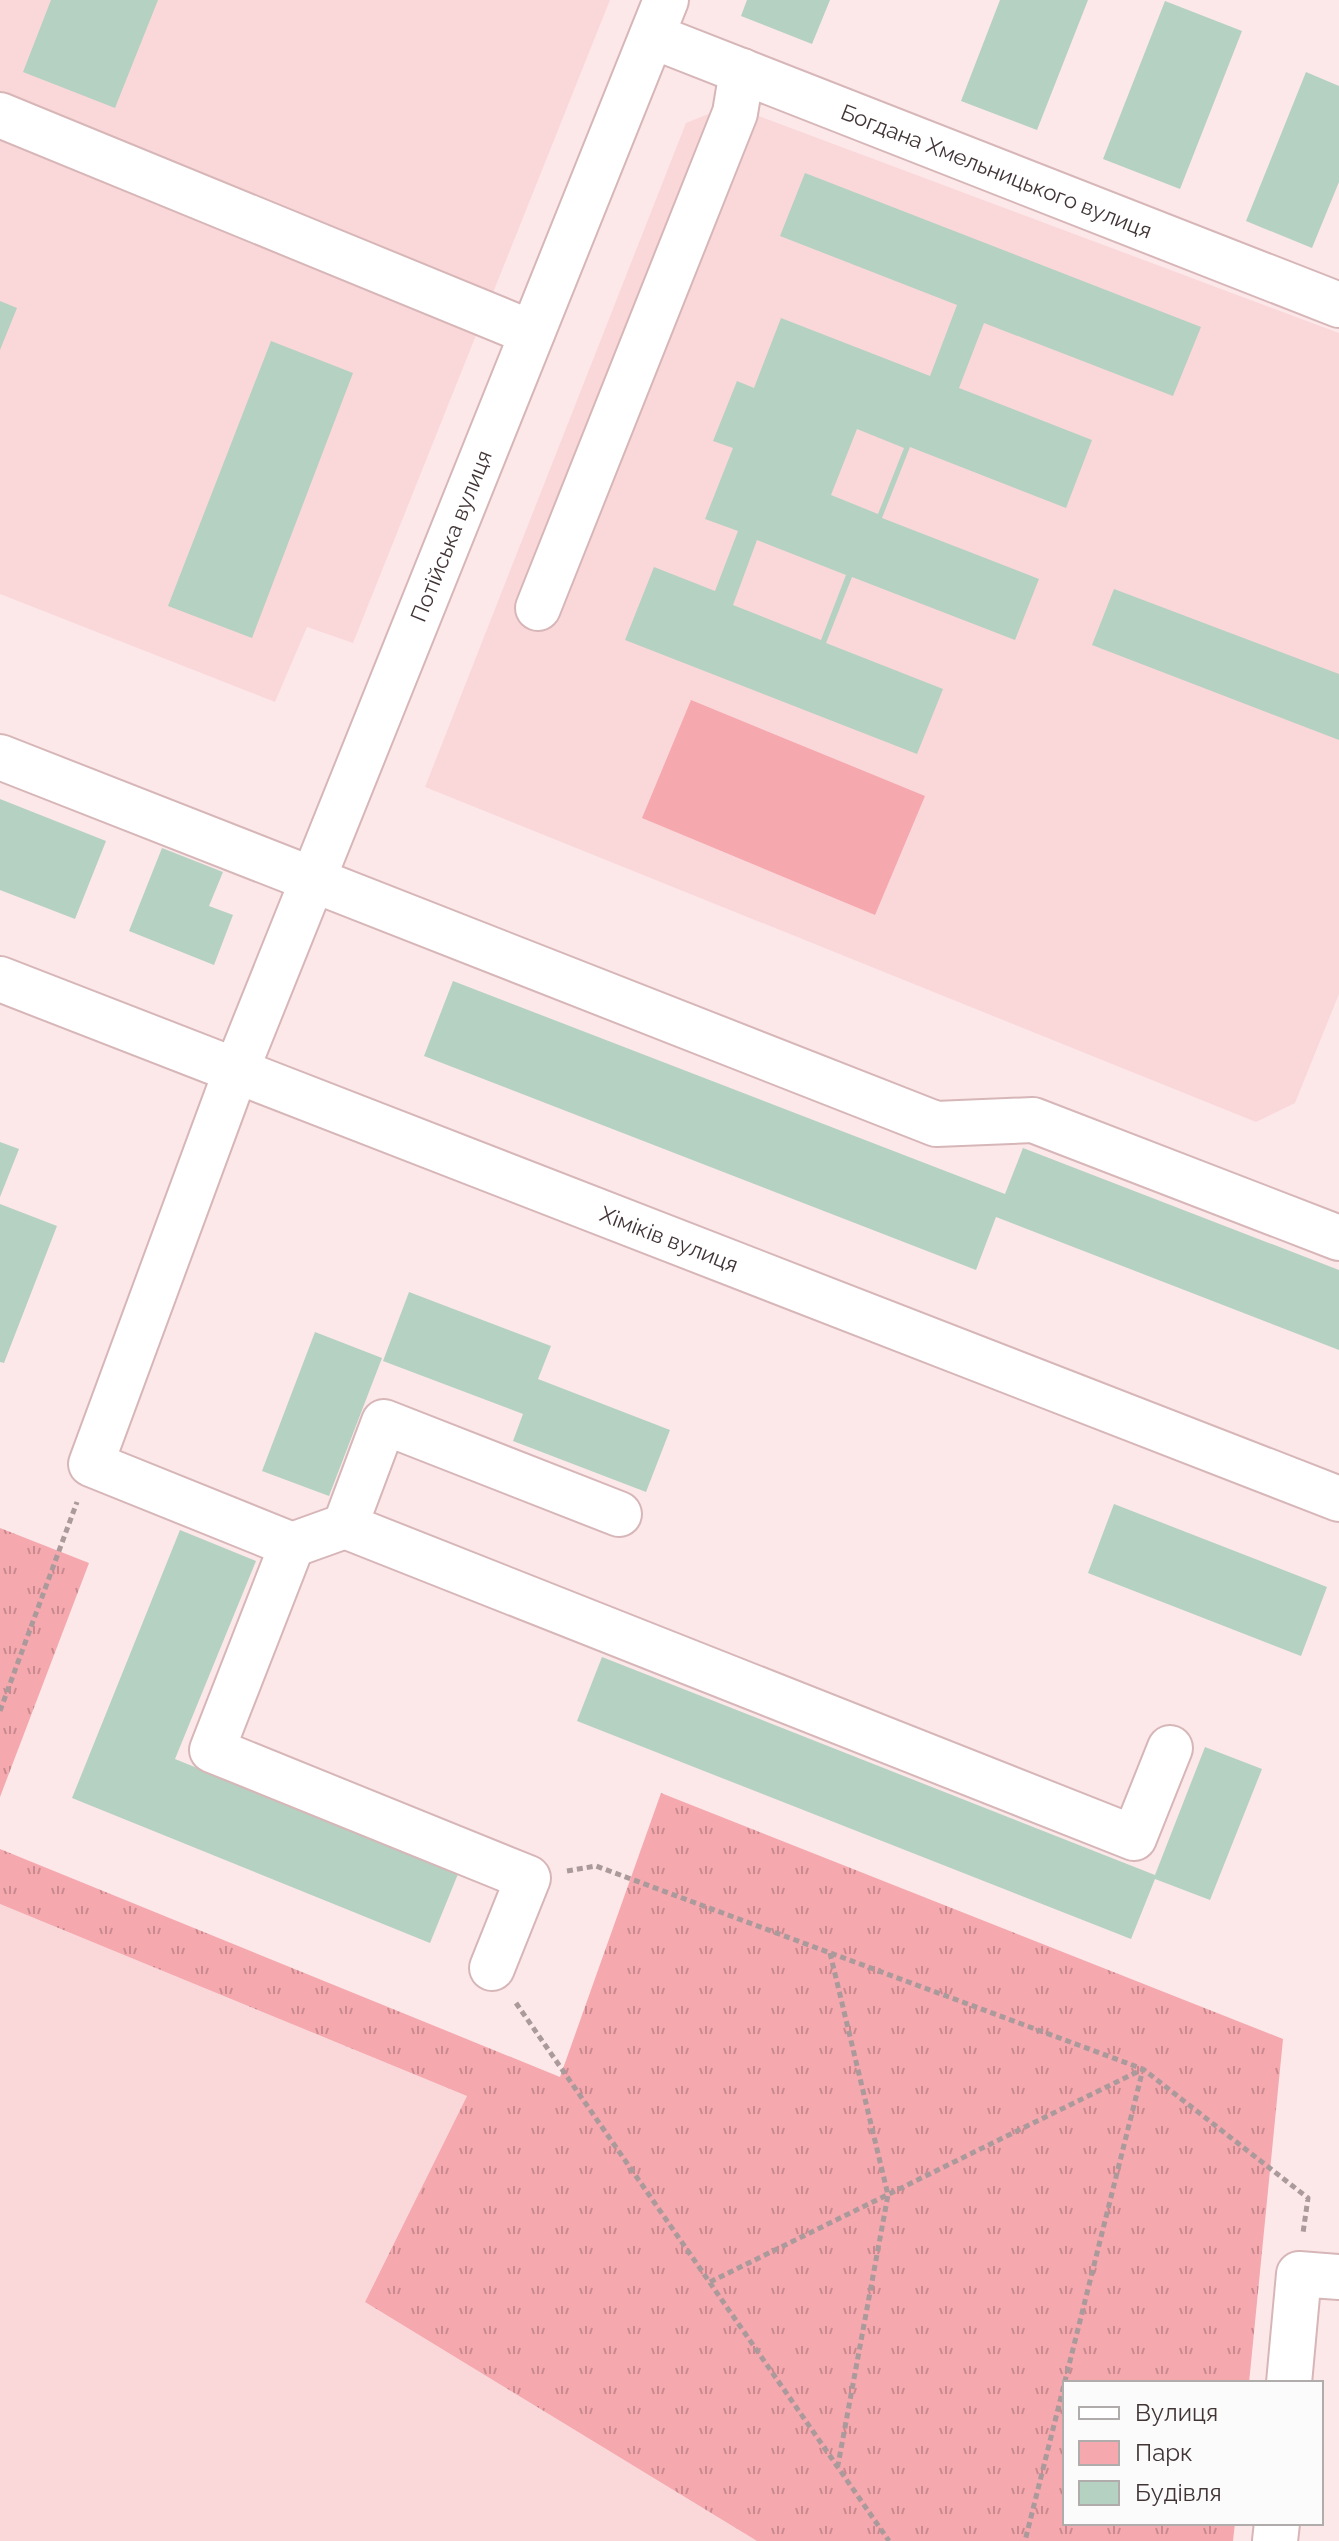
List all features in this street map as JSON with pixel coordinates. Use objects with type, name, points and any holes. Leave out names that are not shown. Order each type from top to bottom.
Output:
[{"type":"street","name":"Богдана Хмельницького вулиця","points":[[659,18],[742,71],[1339,305]]},
{"type":"street","name":"Потійська вулиця","points":[[91,1464],[236,1071],[659,18]]},
{"type":"street","points":[[538,608],[735,113],[742,71]]},
{"type":"street","points":[[0,115],[532,333]]},
{"type":"street","points":[[0,757],[936,1124],[1033,1120],[1339,1238]]},
{"type":"street","name":"Хіміків вулиця","points":[[0,979],[1339,1499]]},
{"type":"street","points":[[345,1526],[384,1422],[619,1514]]},
{"type":"street","points":[[91,1464],[292,1545],[345,1526],[1134,1838],[1170,1748]]},
{"type":"street","points":[[292,1545],[212,1750],[528,1878],[492,1968]]},
{"type":"street","points":[[1290,2381],[1319,2276]]},
{"type":"path","points":[[0,1711],[91,1464]]},
{"type":"path","points":[[528,1878],[596,1866],[1143,2069],[1308,2198],[1319,2276]]},
{"type":"path","points":[[830,1953],[888,2195],[837,2466]]},
{"type":"path","points":[[492,1968],[889,2541]]},
{"type":"path","points":[[710,2282],[1143,2069]]},
{"type":"path","points":[[1065,2381],[1143,2069]]},
{"type":"path","points":[[1025,2541],[1063,2389]]},
{"type":"shaded area","points":[[0,0],[610,0],[353,643],[307,627],[275,702],[0,594]]},
{"type":"shaded area","points":[[716,111],[756,115],[1339,333],[1339,994],[1295,1103],[1256,1122],[425,787],[686,123]]},
{"type":"shaded area","points":[[0,1904],[467,2096],[365,2302],[757,2541],[0,2541]]},
{"type":"green space","points":[[691,700],[925,796],[875,915],[642,818]]},
{"type":"green space","points":[[0,1528],[89,1563],[0,1797]]},
{"type":"green space","points":[[661,1793],[1283,2039],[1249,2381],[1063,2381],[1063,2525],[1235,2525],[1233,2541],[757,2541],[365,2302],[467,2096],[0,1904],[0,1849],[560,2077]]},
{"type":"building","points":[[51,0],[158,0],[115,108],[23,72]]},
{"type":"building","points":[[747,0],[830,0],[812,44],[741,16]]},
{"type":"building","points":[[1000,0],[1088,0],[1037,130],[961,101]]},
{"type":"building","points":[[1165,1],[1242,31],[1180,189],[1103,159]]},
{"type":"building","points":[[1306,72],[1339,86],[1339,182],[1312,248],[1246,221]]},
{"type":"building","points":[[805,173],[1201,327],[1173,396],[984,323],[959,388],[1092,440],[1066,508],[910,447],[882,518],[1039,579],[1015,640],[852,577],[826,643],[943,689],[917,754],[625,640],[654,567],[715,591],[738,531],[705,519],[733,448],[713,441],[737,381],[754,388],[781,318],[930,376],[957,305],[780,236]],"holes":[[[857,429],[904,448],[878,514],[831,495]],[[757,540],[846,575],[821,640],[733,605]]]},
{"type":"building","points":[[0,301],[17,308],[0,350]]},
{"type":"building","points":[[271,341],[353,373],[252,638],[168,606]]},
{"type":"building","points":[[1114,589],[1339,674],[1339,740],[1092,645]]},
{"type":"building","points":[[0,799],[106,841],[75,919],[0,890]]},
{"type":"building","points":[[162,848],[223,872],[209,906],[233,915],[214,965],[129,931]]},
{"type":"building","points":[[453,981],[1005,1194],[1023,1148],[1339,1270],[1339,1350],[996,1217],[976,1270],[424,1056]]},
{"type":"building","points":[[0,1142],[19,1149],[0,1197]]},
{"type":"building","points":[[0,1204],[57,1226],[4,1363],[0,1362]]},
{"type":"building","points":[[409,1292],[551,1346],[538,1379],[670,1430],[646,1492],[513,1441],[523,1414],[383,1361]]},
{"type":"building","points":[[315,1332],[382,1358],[329,1496],[262,1471]]},
{"type":"building","points":[[1114,1504],[1327,1587],[1301,1656],[1088,1573]]},
{"type":"building","points":[[180,1530],[256,1561],[175,1759],[458,1874],[430,1943],[72,1798]]},
{"type":"building","points":[[602,1657],[1155,1875],[1205,1747],[1262,1769],[1210,1900],[1155,1879],[1131,1939],[577,1721]]}]
